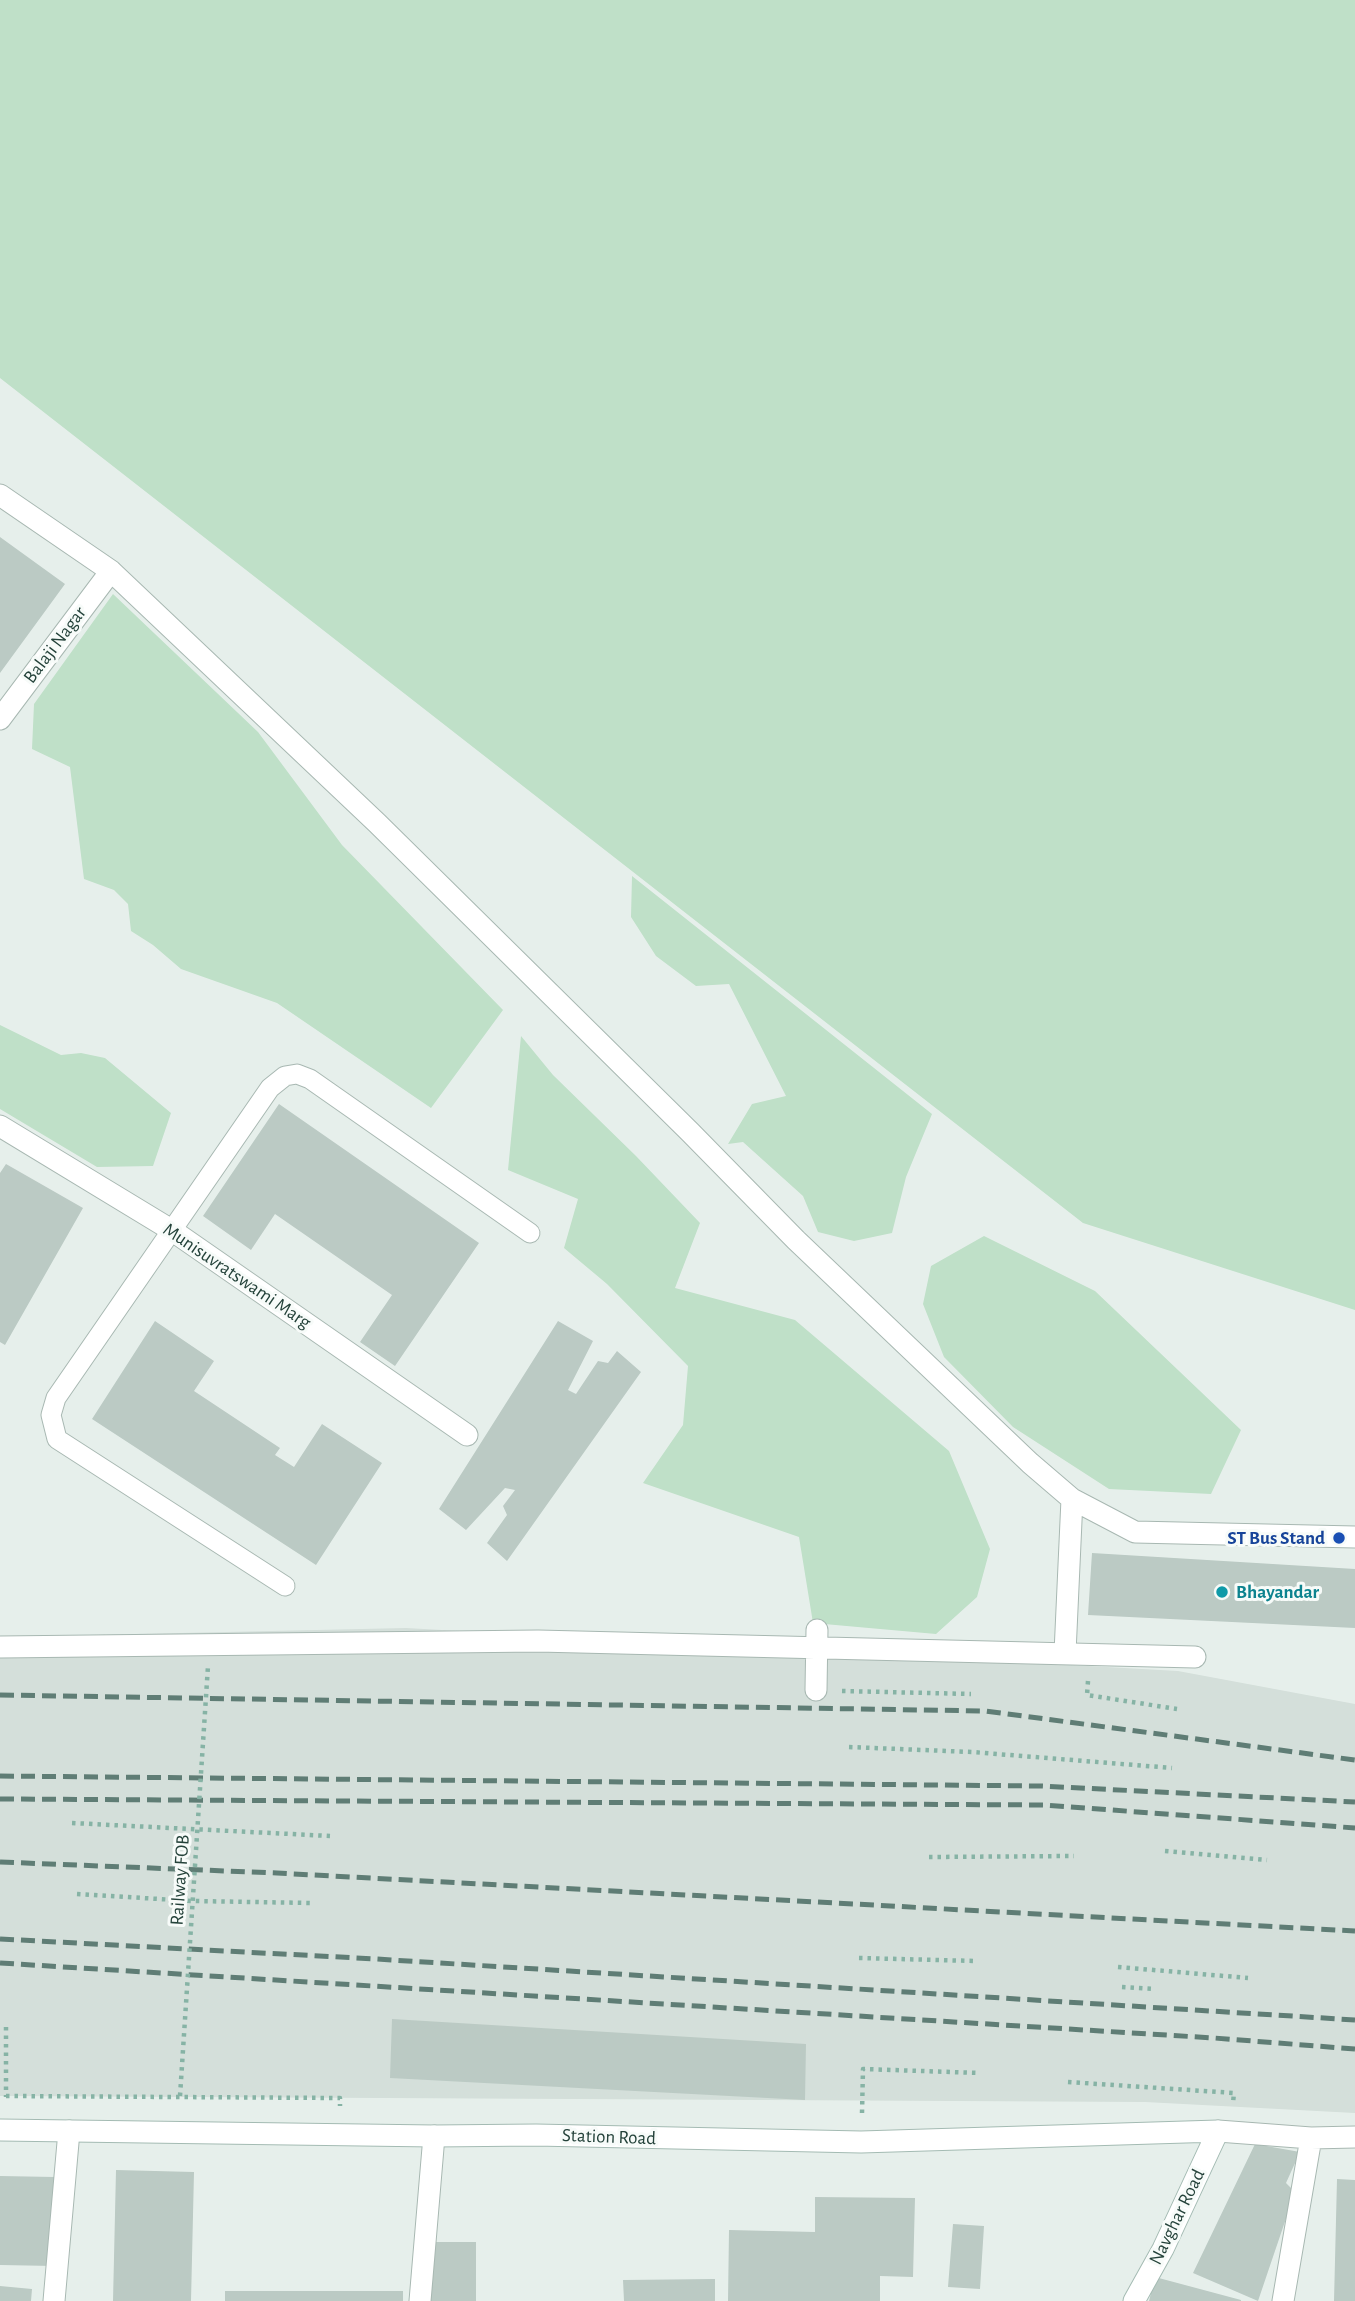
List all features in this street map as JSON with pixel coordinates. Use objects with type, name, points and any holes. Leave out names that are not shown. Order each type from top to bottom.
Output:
[{"type":"street","points":[[0,495],[111,571],[377,823],[796,1240],[1030,1463],[1072,1499],[1135,1532],[1355,1537]]},
{"type":"street","name":"Balaji Nagar","points":[[0,719],[111,571]]},
{"type":"street","name":"Munisuvratswami Marg","points":[[0,1126],[173,1231],[467,1435]]},
{"type":"street","points":[[1065,1653],[1072,1499]]},
{"type":"street","points":[[816,1690],[817,1638]]},
{"type":"street","points":[[0,1647],[62,1656],[366,1651],[538,1641],[817,1638],[1065,1653],[1195,1657]]},
{"type":"street","name":"Station Road","points":[[3,2130],[536,2135],[860,2142],[1218,2131],[1311,2138],[1355,2137]]},
{"type":"street","name":"Navghar Road","points":[[1134,2301],[1163,2249],[1218,2131]]},
{"type":"street","points":[[54,2301],[69,2132]]},
{"type":"street","points":[[420,2301],[434,2136]]},
{"type":"street","points":[[1283,2301],[1311,2138]]},
{"type":"lane","points":[[285,1586],[57,1438],[51,1415],[55,1398],[270,1088],[285,1076],[297,1074],[310,1079],[530,1233]]},
{"type":"path","name":"Railway FOB","points":[[180,2096],[208,1666]]},
{"type":"path","points":[[816,1690],[971,1694]]},
{"type":"path","points":[[849,1747],[972,1752],[1172,1768]]},
{"type":"path","points":[[72,1823],[330,1836]]},
{"type":"path","points":[[1165,1851],[1267,1860]]},
{"type":"path","points":[[929,1857],[1074,1856]]},
{"type":"path","points":[[77,1894],[192,1901],[313,1903]]},
{"type":"path","points":[[859,1958],[977,1961]]},
{"type":"path","points":[[1118,1967],[1248,1978]]},
{"type":"path","points":[[1122,1987],[1154,1989]]},
{"type":"path","points":[[3,2130],[6,2028]]},
{"type":"path","points":[[860,2142],[863,2069],[980,2073]]},
{"type":"path","points":[[1068,2082],[1234,2093]]},
{"type":"path","points":[[6,2096],[340,2098]]},
{"type":"shaded area","points":[[406,1628],[1178,1671],[1355,1704],[1355,2113],[1145,2102],[0,2096],[0,1637]]},
{"type":"green space","points":[[0,0],[1355,0],[1355,1310],[1083,1223],[0,378]]},
{"type":"green space","points":[[113,594],[258,732],[342,845],[503,1010],[431,1108],[277,1003],[181,969],[153,945],[131,931],[128,904],[114,890],[84,879],[70,767],[32,749],[34,704]]},
{"type":"green space","points":[[632,876],[932,1114],[906,1177],[892,1233],[854,1241],[818,1232],[803,1196],[743,1142],[728,1144],[752,1104],[786,1096],[729,984],[696,986],[656,956],[631,917]]},
{"type":"green space","points":[[0,1025],[61,1055],[81,1053],[105,1058],[171,1113],[153,1166],[97,1167],[0,1109]]},
{"type":"green space","points":[[521,1036],[553,1075],[700,1223],[675,1288],[795,1320],[949,1451],[990,1549],[977,1597],[936,1634],[813,1623],[799,1537],[643,1483],[683,1425],[688,1366],[607,1284],[564,1248],[578,1199],[508,1170]]},
{"type":"green space","points":[[984,1236],[1095,1291],[1241,1430],[1211,1494],[1109,1489],[1013,1427],[944,1357],[923,1304],[931,1266]]},
{"type":"building","points":[[0,537],[65,584],[0,673]]},
{"type":"building","points":[[279,1104],[479,1243],[395,1366],[360,1342],[392,1295],[275,1214],[251,1250],[203,1216]]},
{"type":"building","points":[[6,1164],[83,1208],[5,1345],[0,1342],[0,1173]]},
{"type":"building","points":[[155,1321],[214,1361],[194,1391],[280,1448],[275,1455],[294,1467],[322,1424],[382,1463],[316,1565],[92,1419]]},
{"type":"building","points":[[558,1321],[593,1341],[568,1390],[576,1394],[598,1361],[608,1363],[617,1351],[641,1372],[507,1561],[487,1543],[507,1515],[503,1506],[515,1490],[505,1488],[466,1530],[439,1509]]},
{"type":"building","name":"Bhayandar","points":[[1092,1553],[1355,1569],[1355,1628],[1088,1615]]},
{"type":"building","points":[[392,2019],[806,2044],[805,2100],[390,2078]]},
{"type":"building","points":[[1255,2144],[1300,2152],[1286,2183],[1295,2192],[1258,2301],[1193,2273]]},
{"type":"building","points":[[116,2170],[194,2172],[191,2301],[113,2301]]},
{"type":"building","points":[[0,2176],[55,2177],[54,2266],[0,2265]]},
{"type":"building","points":[[1337,2179],[1355,2180],[1355,2301],[1334,2301]]},
{"type":"building","points":[[815,2197],[915,2198],[913,2277],[880,2276],[880,2301],[728,2301],[729,2230],[815,2232]]},
{"type":"building","points":[[953,2224],[984,2226],[980,2289],[948,2287]]},
{"type":"building","points":[[427,2242],[476,2242],[476,2301],[427,2301]]},
{"type":"building","points":[[1155,2277],[1241,2300],[1241,2301],[1149,2301]]},
{"type":"building","points":[[715,2279],[715,2301],[624,2301],[623,2280]]},
{"type":"building","points":[[0,2286],[32,2289],[31,2301],[0,2301]]},
{"type":"building","points":[[225,2291],[403,2291],[403,2301],[225,2301]]},
{"type":"railway","points":[[0,1695],[985,1711],[1355,1760]]},
{"type":"railway","points":[[0,1776],[1041,1786],[1355,1802]]},
{"type":"railway","points":[[0,1799],[1044,1805],[1355,1828]]},
{"type":"railway","points":[[0,1862],[277,1873],[1355,1931]]},
{"type":"railway","points":[[0,1939],[376,1959],[1355,2020]]},
{"type":"railway","points":[[0,1963],[1355,2049]]},
{"type":"place","name":"ST Bus Stand","points":[[1339,1538]]},
{"type":"place","name":"Bhayandar","points":[[1222,1592]]}]
